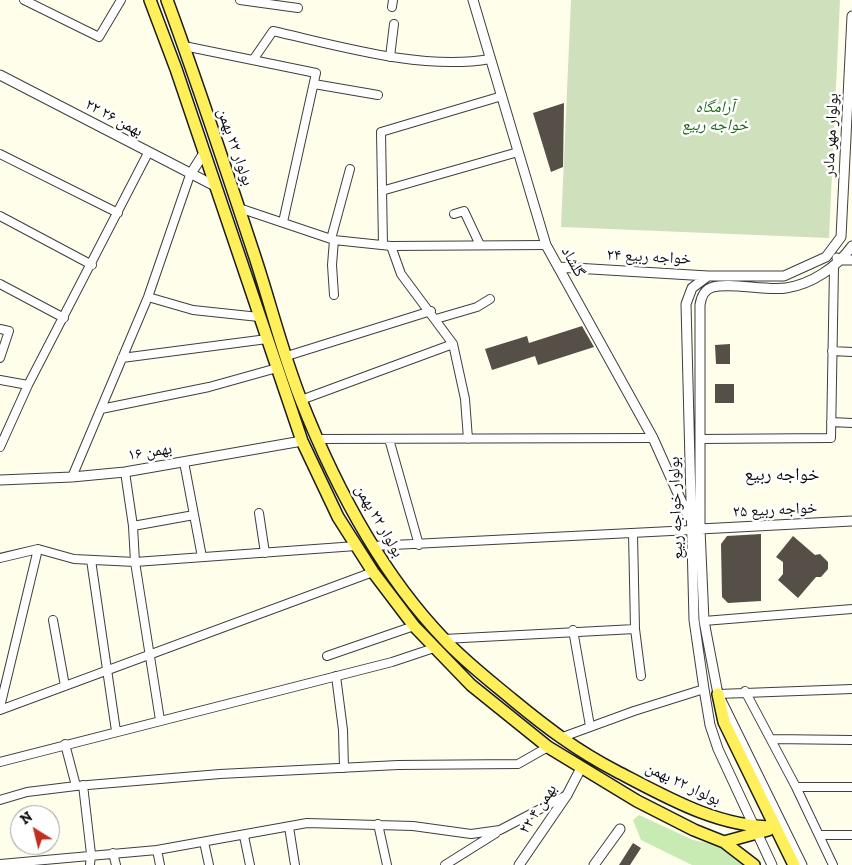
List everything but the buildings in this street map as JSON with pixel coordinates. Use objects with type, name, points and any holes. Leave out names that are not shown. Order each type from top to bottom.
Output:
[{"type":"main road","name":"بولوار ۲۲ بهمن","points":[[150,0],[176,69],[302,441],[338,517],[373,572],[414,626],[434,648],[471,685],[548,747],[653,809],[694,830],[724,842],[754,865]]},
{"type":"main road","name":"بولوار ۲۲ بهمن","points":[[167,0],[239,208],[301,400],[317,439],[352,512],[385,566],[444,639],[481,674],[560,738],[637,781],[702,813],[755,831],[774,827]]},
{"type":"main road","points":[[718,694],[724,722],[794,865]]},
{"type":"main road","points":[[724,842],[755,831]]},
{"type":"street","points":[[24,0],[99,38],[121,0]]},
{"type":"street","points":[[240,0],[298,8]]},
{"type":"street","name":"گلشاد","points":[[473,0],[546,245],[653,438],[694,527]]},
{"type":"street","name":"بولوار مهر مادر","points":[[832,252],[841,237],[852,16]]},
{"type":"street","points":[[390,57],[394,24]]},
{"type":"street","points":[[253,60],[274,31],[390,57],[476,62],[490,59]]},
{"type":"street","points":[[184,46],[316,73],[283,222]]},
{"type":"street","name":"۲۲ بهمن ۲۶","points":[[0,76],[190,175],[215,186]]},
{"type":"street","points":[[314,84],[378,94]]},
{"type":"street","points":[[468,439],[465,399],[453,344],[431,311],[401,274],[387,245],[382,188],[382,132],[502,96]]},
{"type":"street","points":[[382,188],[385,190],[518,152]]},
{"type":"street","points":[[0,446],[28,385],[92,265],[148,153]]},
{"type":"street","points":[[72,477],[148,297],[190,175],[204,153]]},
{"type":"street","points":[[0,154],[118,213]]},
{"type":"street","points":[[334,295],[332,240],[350,169]]},
{"type":"street","points":[[239,208],[332,240],[387,245],[546,245]]},
{"type":"street","points":[[454,214],[464,211],[480,246]]},
{"type":"street","points":[[0,216],[92,265]]},
{"type":"street","points":[[837,264],[852,246]]},
{"type":"street","points":[[700,439],[831,438],[832,351],[837,264],[832,252],[820,262],[784,276],[708,276]]},
{"type":"street","points":[[837,264],[852,260]]},
{"type":"street","name":"بولوار خواجه ربیع","points":[[802,865],[718,694],[704,621],[694,527],[700,439],[700,305],[704,295],[714,286],[786,288],[799,284],[837,264]]},
{"type":"street","name":"خواجه ربیع ۲۴","points":[[558,267],[708,276]]},
{"type":"street","name":"بولوار خواجه ربیع","points":[[708,276],[692,288],[686,304],[694,527],[694,620],[710,725],[718,749],[772,865]]},
{"type":"street","points":[[0,284],[64,318]]},
{"type":"street","points":[[148,297],[193,310],[259,317]]},
{"type":"street","points":[[436,319],[476,307],[490,299]]},
{"type":"street","points":[[287,356],[431,311]]},
{"type":"street","points":[[0,329],[9,331],[0,358]]},
{"type":"street","points":[[122,358],[267,339]]},
{"type":"street","points":[[301,400],[453,344]]},
{"type":"street","points":[[832,351],[852,352]]},
{"type":"street","points":[[100,409],[209,387],[277,368]]},
{"type":"street","points":[[0,380],[28,385]]},
{"type":"street","points":[[831,422],[852,423]]},
{"type":"street","points":[[317,439],[653,438]]},
{"type":"street","points":[[389,439],[419,545]]},
{"type":"street","name":"بهمن ۱۶","points":[[0,480],[72,477],[125,472],[302,441]]},
{"type":"street","points":[[184,462],[202,557]]},
{"type":"street","points":[[125,472],[133,526],[135,562],[160,720]]},
{"type":"street","points":[[259,513],[265,553]]},
{"type":"street","points":[[133,526],[194,515]]},
{"type":"street","name":"خواجه ربیع ۲۵","points":[[694,527],[852,521]]},
{"type":"street","points":[[373,546],[633,533],[694,527]]},
{"type":"street","points":[[633,533],[635,629],[641,676]]},
{"type":"street","points":[[0,558],[38,549],[74,559],[135,562],[356,546]]},
{"type":"street","points":[[0,708],[38,549]]},
{"type":"street","points":[[91,560],[116,731]]},
{"type":"street","points":[[0,708],[107,671],[373,572]]},
{"type":"street","points":[[704,621],[852,609]]},
{"type":"street","points":[[53,620],[65,686]]},
{"type":"street","points":[[327,656],[414,626]]},
{"type":"street","points":[[444,639],[573,630],[635,629]]},
{"type":"street","points":[[573,630],[590,726]]},
{"type":"street","points":[[0,762],[392,662],[434,648]]},
{"type":"street","points":[[336,676],[343,730],[344,768]]},
{"type":"street","points":[[560,738],[590,726],[704,690]]},
{"type":"street","points":[[718,694],[745,691],[852,690]]},
{"type":"street","points":[[745,691],[796,787],[833,865]]},
{"type":"street","points":[[771,739],[852,740]]},
{"type":"street","points":[[65,744],[80,786],[91,854],[90,865]]},
{"type":"street","points":[[0,800],[27,792],[220,774],[344,768],[518,764],[548,747]]},
{"type":"street","name":"۲۲ بهمن ۴","points":[[519,865],[566,795],[581,768]]},
{"type":"street","points":[[796,787],[852,787]]},
{"type":"street","points":[[445,865],[500,830],[566,795]]},
{"type":"street","points":[[0,864],[91,854],[157,850],[244,836],[307,823],[378,824],[471,834],[500,830]]},
{"type":"street","points":[[378,824],[387,865]]},
{"type":"street","points":[[288,827],[295,865]]},
{"type":"street","points":[[594,865],[620,829]]},
{"type":"street","points":[[820,835],[852,835]]},
{"type":"street","points":[[244,836],[250,865]]},
{"type":"street","points":[[204,842],[209,865]]},
{"type":"street","points":[[157,850],[160,865]]},
{"type":"street","points":[[114,853],[116,865]]},
{"type":"green space","name":"آرامگاه خواجه ربیع","points":[[571,0],[840,0],[829,238],[561,227]]},
{"type":"green space","points":[[639,815],[693,840],[723,846],[744,865],[692,865],[641,840],[633,820]]},
{"type":"district","name":"خواجه ربیع","points":[[782,475]]}]
